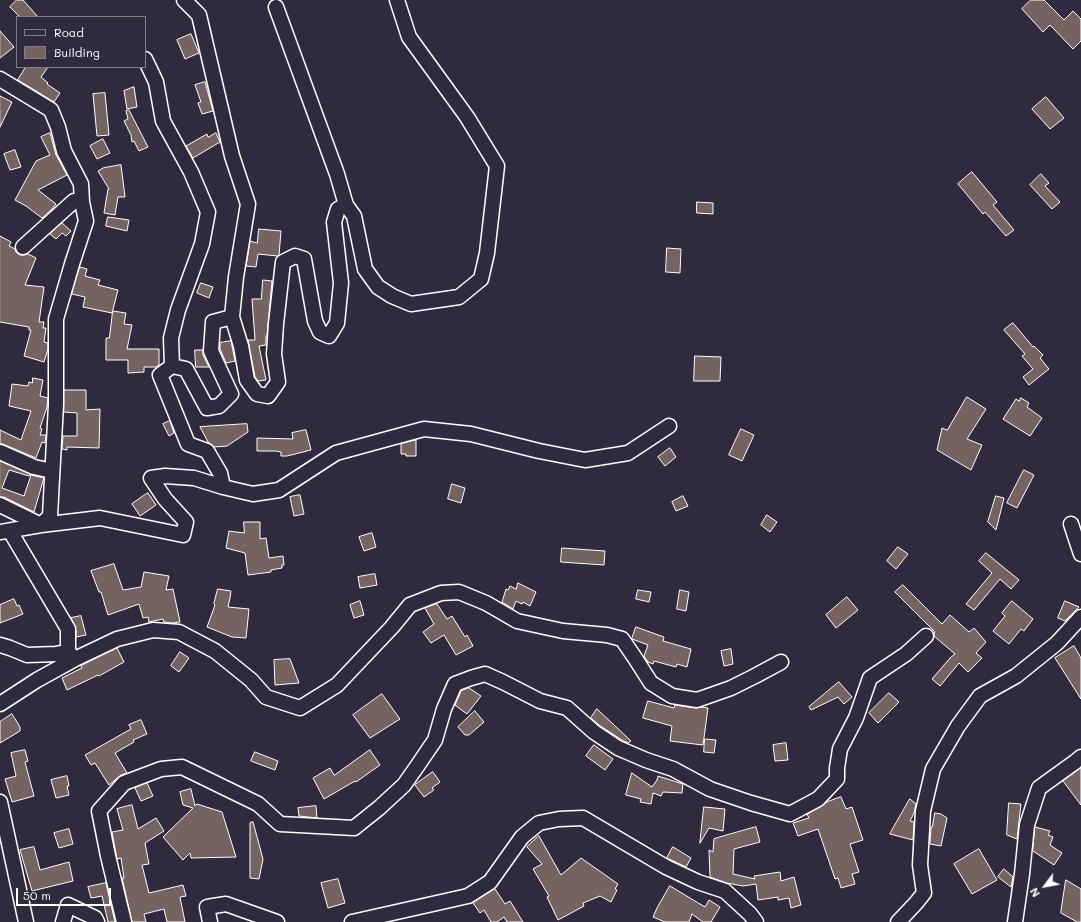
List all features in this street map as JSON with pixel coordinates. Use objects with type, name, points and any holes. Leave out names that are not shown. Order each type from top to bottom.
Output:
[{"type":"street","points":[[184,0],[199,15],[232,156],[248,204],[236,277],[232,316],[241,346],[247,380],[256,394],[268,396],[278,382],[274,354],[276,324],[284,262],[295,256],[304,259],[315,321],[320,332],[329,336],[337,323],[341,283],[334,222],[338,209],[346,205]]},
{"type":"street","points":[[276,7],[334,166],[346,205],[354,216],[365,269],[378,287],[392,296],[411,304],[459,297],[482,279],[487,253],[497,166],[467,117],[409,37],[397,0]]},
{"type":"street","points":[[146,61],[156,82],[163,121],[191,172],[208,212],[202,244],[178,310],[171,338],[172,366]]},
{"type":"street","points":[[0,79],[51,110],[58,127],[64,150],[81,184],[82,202],[86,221],[56,319],[56,404],[50,516],[40,526]]},
{"type":"street","points":[[23,247],[74,201],[82,202]]},
{"type":"street","points":[[172,366],[186,370],[208,408],[219,406],[231,394],[211,351],[214,322],[232,316]]},
{"type":"street","points":[[172,366],[160,375],[188,444],[207,451],[220,473],[222,487]]},
{"type":"street","points":[[71,656],[68,629],[5,532],[100,518],[183,535],[186,522],[165,499],[152,478],[165,476],[194,478],[222,487],[253,494],[279,490],[336,453],[424,429],[471,434],[539,451],[585,460],[628,453],[669,426]]},
{"type":"street","points":[[0,452],[34,467],[52,471]]},
{"type":"street","points":[[0,505],[40,526]]},
{"type":"street","points":[[1072,524],[1081,554]]},
{"type":"street","points":[[0,704],[71,656],[117,639],[153,630],[179,632],[215,651],[251,680],[266,697],[300,708],[337,685],[392,627],[410,605],[441,593],[460,592],[517,620],[562,631],[607,635],[622,639],[651,683],[672,696],[696,700],[731,688],[781,662]]},
{"type":"street","points":[[898,922],[924,893],[920,865],[923,811],[933,769],[958,726],[980,696],[1016,676],[1057,643],[1081,617]]},
{"type":"street","points":[[124,922],[99,811],[124,783],[161,769],[182,767],[258,804],[280,824],[354,828],[404,785],[418,765],[435,740],[454,684],[485,674],[540,701],[567,708],[594,732],[618,748],[646,760],[673,769],[710,789],[790,814],[818,799],[837,779],[840,749],[856,718],[870,678],[906,654],[926,636]]},
{"type":"street","points":[[0,645],[27,655],[56,654],[71,656]]},
{"type":"street","points":[[1014,922],[1022,874],[1027,825],[1039,788],[1081,757]]},
{"type":"street","points":[[0,802],[26,922]]},
{"type":"street","points":[[352,922],[468,896],[490,882],[522,837],[539,823],[559,819],[583,818],[666,867],[698,882],[725,891],[750,914],[756,922]]},
{"type":"street","points":[[210,922],[207,907],[226,904],[277,922]]},
{"type":"street","points":[[63,922],[68,905],[95,918],[97,922]]},
{"type":"building","points":[[17,0],[23,0],[37,16],[19,16],[10,7]]},
{"type":"building","points":[[1031,0],[1044,0],[1064,20],[1073,11],[1081,19],[1081,41],[1073,49],[1050,25],[1043,32],[1022,9]]},
{"type":"building","points":[[0,31],[14,47],[0,58]]},
{"type":"building","points":[[191,34],[199,53],[185,59],[177,40]]},
{"type":"building","points":[[25,68],[47,68],[41,77],[48,83],[47,84],[60,93],[54,102],[18,80]]},
{"type":"building","points":[[205,82],[213,111],[202,114],[198,103],[201,102],[195,85]]},
{"type":"building","points":[[134,87],[137,107],[127,109],[124,91]]},
{"type":"building","points":[[105,93],[109,135],[97,136],[93,94]]},
{"type":"building","points":[[0,96],[12,102],[0,127]]},
{"type":"building","points":[[1046,97],[1064,118],[1050,129],[1032,109]]},
{"type":"building","points":[[129,110],[148,147],[139,151],[134,141],[132,142],[131,135],[124,121],[128,119],[126,111]]},
{"type":"building","points":[[50,133],[56,155],[67,175],[38,190],[56,204],[42,218],[15,200],[36,161],[50,155],[41,137]]},
{"type":"building","points":[[216,133],[220,142],[193,158],[186,146],[207,134],[208,137]]},
{"type":"building","points":[[103,139],[110,153],[97,159],[90,146]]},
{"type":"building","points":[[15,150],[21,167],[10,170],[4,154]]},
{"type":"building","points":[[121,165],[125,197],[118,197],[115,215],[104,213],[109,189],[98,171],[103,168]]},
{"type":"building","points":[[972,172],[997,202],[993,205],[1014,230],[1006,236],[985,212],[983,214],[958,184]]},
{"type":"building","points":[[1041,174],[1049,183],[1045,186],[1060,202],[1052,209],[1030,185]]},
{"type":"building","points":[[697,202],[713,203],[713,214],[697,213]]},
{"type":"building","points":[[108,217],[129,220],[127,231],[106,226]]},
{"type":"building","points":[[62,223],[71,231],[66,236],[62,233],[56,239],[50,234]]},
{"type":"building","points":[[259,229],[281,231],[279,255],[258,254],[256,267],[246,266],[250,241],[257,243]]},
{"type":"building","points":[[0,236],[11,242],[9,246],[15,249],[20,255],[28,254],[36,258],[25,285],[44,287],[39,322],[44,322],[43,328],[46,328],[44,342],[48,343],[48,349],[44,362],[24,356],[31,330],[29,330],[29,327],[0,322]]},
{"type":"building","points":[[667,248],[681,249],[680,273],[666,272]]},
{"type":"building","points":[[80,267],[87,269],[85,276],[100,280],[98,285],[118,290],[112,313],[83,307],[85,297],[72,294]]},
{"type":"building","points":[[263,280],[272,281],[266,345],[259,346],[266,380],[258,381],[255,377],[248,340],[255,340],[252,299],[261,299]]},
{"type":"building","points":[[201,283],[213,287],[209,298],[197,293]]},
{"type":"building","points":[[113,311],[126,313],[124,324],[132,325],[127,349],[159,349],[159,365],[156,367],[144,367],[144,372],[128,373],[128,360],[106,360],[106,338],[109,338]]},
{"type":"building","points":[[1013,323],[1033,347],[1034,346],[1043,355],[1040,358],[1049,369],[1029,385],[1023,377],[1033,369],[1022,356],[1025,354],[1004,330]]},
{"type":"building","points":[[231,341],[235,361],[226,363],[220,349],[220,343]]},
{"type":"building","points":[[195,350],[203,350],[203,355],[209,367],[196,367]]},
{"type":"building","points":[[695,356],[721,357],[720,381],[694,381]]},
{"type":"building","points":[[33,378],[43,380],[40,396],[48,398],[47,407],[40,428],[42,429],[40,435],[46,435],[45,443],[42,442],[36,458],[0,444],[0,430],[21,440],[31,411],[9,406],[12,384],[28,386],[29,382],[32,383]]},
{"type":"building","points":[[64,390],[86,390],[86,410],[100,409],[99,448],[67,447],[67,450],[62,449],[63,436],[77,436],[77,413],[64,412]]},
{"type":"building","points":[[967,397],[986,409],[967,439],[982,445],[971,470],[937,450],[942,428],[947,430]]},
{"type":"building","points":[[1021,398],[1029,403],[1027,407],[1042,418],[1030,436],[1003,419],[1016,399],[1019,401]]},
{"type":"building","points":[[170,421],[174,433],[169,436],[163,424]]},
{"type":"building","points":[[247,424],[248,432],[227,446],[214,447],[208,442],[200,427]]},
{"type":"building","points":[[741,429],[754,435],[742,461],[729,455]]},
{"type":"building","points":[[306,430],[311,450],[287,456],[281,456],[281,452],[276,451],[257,451],[257,438],[293,439],[292,433]]},
{"type":"building","points":[[416,440],[416,456],[406,456],[406,454],[401,454],[401,444]]},
{"type":"building","points":[[670,448],[676,457],[665,466],[658,457]]},
{"type":"building","points":[[0,461],[30,474],[29,476],[9,470],[2,488],[24,496],[31,475],[44,478],[34,512],[4,497],[0,497]]},
{"type":"building","points":[[1024,470],[1034,475],[1017,508],[1007,503]]},
{"type":"building","points":[[452,484],[465,488],[461,503],[448,499]]},
{"type":"building","points":[[148,493],[156,505],[140,516],[132,504]]},
{"type":"building","points":[[300,495],[304,514],[294,516],[290,497]]},
{"type":"building","points":[[683,496],[688,506],[676,511],[672,502]]},
{"type":"building","points":[[996,496],[1004,498],[996,530],[988,522]]},
{"type":"building","points":[[767,515],[777,522],[770,532],[761,525]]},
{"type":"building","points":[[244,522],[260,522],[260,539],[266,538],[269,558],[283,556],[284,565],[282,565],[282,568],[271,570],[271,572],[248,575],[245,553],[226,548],[229,531],[244,533]]},
{"type":"building","points":[[372,533],[376,547],[364,551],[359,537]]},
{"type":"building","points":[[898,547],[908,554],[896,569],[887,561]]},
{"type":"building","points":[[562,548],[605,551],[604,565],[561,562]]},
{"type":"building","points":[[986,553],[1019,580],[1011,589],[1000,579],[974,610],[966,604],[992,573],[979,561]]},
{"type":"building","points":[[114,564],[123,590],[141,587],[144,572],[169,576],[166,590],[173,589],[180,622],[164,622],[163,619],[149,622],[148,617],[143,618],[139,604],[108,615],[101,592],[99,592],[91,571]]},
{"type":"building","points":[[375,574],[377,585],[360,588],[358,577]]},
{"type":"building","points":[[518,583],[536,592],[530,606],[523,602],[522,604],[516,601],[513,609],[502,602],[506,589],[508,590],[510,586],[516,589]]},
{"type":"building","points":[[903,585],[942,624],[950,615],[969,632],[974,628],[986,642],[976,653],[982,658],[968,672],[959,663],[940,686],[932,679],[955,654],[934,636],[935,632],[895,592]]},
{"type":"building","points":[[218,589],[231,591],[228,607],[249,609],[246,638],[232,637],[207,627],[215,605]]},
{"type":"building","points":[[638,590],[651,592],[649,602],[636,599]]},
{"type":"building","points":[[680,590],[689,592],[686,611],[677,609]]},
{"type":"building","points":[[847,597],[858,610],[836,628],[826,615]]},
{"type":"building","points":[[14,599],[17,606],[19,605],[23,614],[0,623],[0,605]]},
{"type":"building","points":[[360,601],[364,615],[354,618],[350,605]]},
{"type":"building","points":[[1012,601],[1033,619],[1024,631],[1021,629],[1009,644],[993,631],[1005,616],[1002,613]]},
{"type":"building","points":[[1065,601],[1079,607],[1065,621],[1058,618]]},
{"type":"building","points":[[437,604],[447,619],[452,616],[465,637],[467,635],[473,646],[456,655],[444,635],[431,643],[423,632],[434,624],[425,608]]},
{"type":"building","points":[[81,616],[86,635],[76,637],[76,629],[71,618]]},
{"type":"building","points":[[636,627],[664,637],[663,641],[691,649],[687,667],[677,664],[676,667],[654,661],[653,664],[648,662],[644,656],[648,645],[632,639]]},
{"type":"building","points":[[1074,646],[1081,658],[1081,699],[1055,658]]},
{"type":"building","points":[[117,648],[124,662],[99,676],[98,675],[67,690],[62,678],[82,668],[81,666]]},
{"type":"building","points":[[731,649],[733,664],[724,666],[721,651]]},
{"type":"building","points":[[180,652],[189,658],[179,672],[171,666]]},
{"type":"building","points":[[290,659],[299,683],[275,685],[274,660]]},
{"type":"building","points":[[839,682],[852,697],[844,704],[838,697],[811,710],[809,707]]},
{"type":"building","points":[[469,688],[481,696],[467,714],[455,705],[461,691]]},
{"type":"building","points":[[889,693],[899,702],[878,723],[869,713]]},
{"type":"building","points":[[382,694],[400,719],[370,738],[353,715]]},
{"type":"building","points":[[648,701],[674,708],[675,705],[708,708],[703,745],[670,741],[672,726],[643,718]]},
{"type":"building","points":[[597,709],[631,741],[628,743],[622,740],[591,718]]},
{"type":"building","points":[[475,711],[484,722],[469,735],[465,735],[458,727]]},
{"type":"building","points":[[12,714],[20,727],[20,731],[0,743],[0,722]]},
{"type":"building","points":[[141,720],[147,734],[133,740],[134,742],[115,753],[127,773],[121,775],[109,785],[95,763],[91,765],[85,755],[131,729],[129,725]]},
{"type":"building","points":[[705,739],[716,740],[714,753],[704,752]]},
{"type":"building","points":[[786,743],[788,760],[775,761],[773,745]]},
{"type":"building","points":[[594,745],[613,759],[605,770],[586,756]]},
{"type":"building","points":[[25,750],[28,761],[25,762],[34,796],[12,802],[5,779],[16,776],[11,753]]},
{"type":"building","points":[[370,750],[380,765],[356,782],[355,781],[324,799],[313,778],[330,768],[334,775]]},
{"type":"building","points":[[255,752],[278,761],[275,770],[251,761]]},
{"type":"building","points":[[1081,768],[1081,805],[1063,781]]},
{"type":"building","points":[[433,772],[440,782],[432,788],[434,790],[424,797],[415,785]]},
{"type":"building","points":[[632,773],[652,787],[658,776],[683,784],[682,793],[663,792],[661,796],[653,793],[651,804],[640,802],[641,799],[626,795]]},
{"type":"building","points":[[67,776],[69,795],[56,798],[51,780]]},
{"type":"building","points":[[147,783],[153,796],[141,801],[135,788]]},
{"type":"building","points":[[191,789],[195,806],[197,804],[222,812],[236,857],[191,858],[190,853],[183,860],[163,837],[193,808],[183,805],[180,792]]},
{"type":"building","points":[[841,797],[846,809],[852,807],[863,840],[850,844],[859,872],[852,874],[855,884],[841,888],[838,878],[835,879],[818,829],[798,836],[793,823],[809,818],[807,814],[827,802]]},
{"type":"building","points":[[910,799],[916,804],[910,821],[914,822],[913,840],[890,834]]},
{"type":"building","points":[[1009,803],[1021,804],[1017,839],[1007,835]]},
{"type":"building","points":[[132,805],[138,829],[156,818],[164,831],[145,843],[149,864],[142,865],[149,893],[183,885],[186,896],[180,897],[185,922],[167,922],[164,909],[144,914],[146,922],[132,922],[122,878],[124,878],[121,858],[117,859],[112,832],[123,830],[117,809]]},
{"type":"building","points":[[316,806],[317,818],[299,816],[298,808]]},
{"type":"building","points":[[704,807],[725,809],[723,831],[709,828],[700,843]]},
{"type":"building","points":[[935,813],[941,814],[947,818],[941,846],[930,844],[931,827]]},
{"type":"building","points":[[253,822],[263,859],[259,879],[250,878],[250,823]]},
{"type":"building","points":[[756,827],[760,842],[734,849],[733,874],[755,879],[754,876],[780,872],[781,881],[794,877],[801,905],[791,908],[789,898],[778,900],[778,897],[758,900],[756,884],[743,886],[727,883],[710,877],[709,850],[713,852],[714,839]]},
{"type":"building","points":[[1035,827],[1050,831],[1048,835],[1053,837],[1050,845],[1062,853],[1054,865],[1033,851]]},
{"type":"building","points":[[69,829],[73,844],[59,848],[54,833]]},
{"type":"building","points":[[539,836],[561,875],[581,858],[618,884],[615,889],[617,890],[611,902],[600,896],[583,903],[584,906],[558,920],[547,897],[549,896],[533,869],[542,864],[527,847]]},
{"type":"building","points":[[34,847],[40,870],[69,862],[73,881],[32,891],[20,850]]},
{"type":"building","points":[[673,847],[691,858],[686,867],[667,858]]},
{"type":"building","points":[[979,849],[997,880],[972,894],[954,864]]},
{"type":"building","points":[[1004,869],[1013,877],[1011,887],[998,877]]},
{"type":"building","points":[[338,879],[345,903],[328,908],[321,883]]},
{"type":"building","points":[[1066,880],[1081,889],[1081,922],[1077,922],[1061,913]]},
{"type":"building","points":[[106,883],[115,922],[108,922],[102,896],[91,898],[88,887]]},
{"type":"building","points":[[670,886],[705,907],[709,900],[720,907],[711,922],[703,922],[692,914],[689,922],[665,922],[653,917]]},
{"type":"building","points":[[495,889],[505,904],[510,901],[523,922],[507,922],[504,917],[497,922],[491,922],[484,910],[480,913],[473,903]]}]
